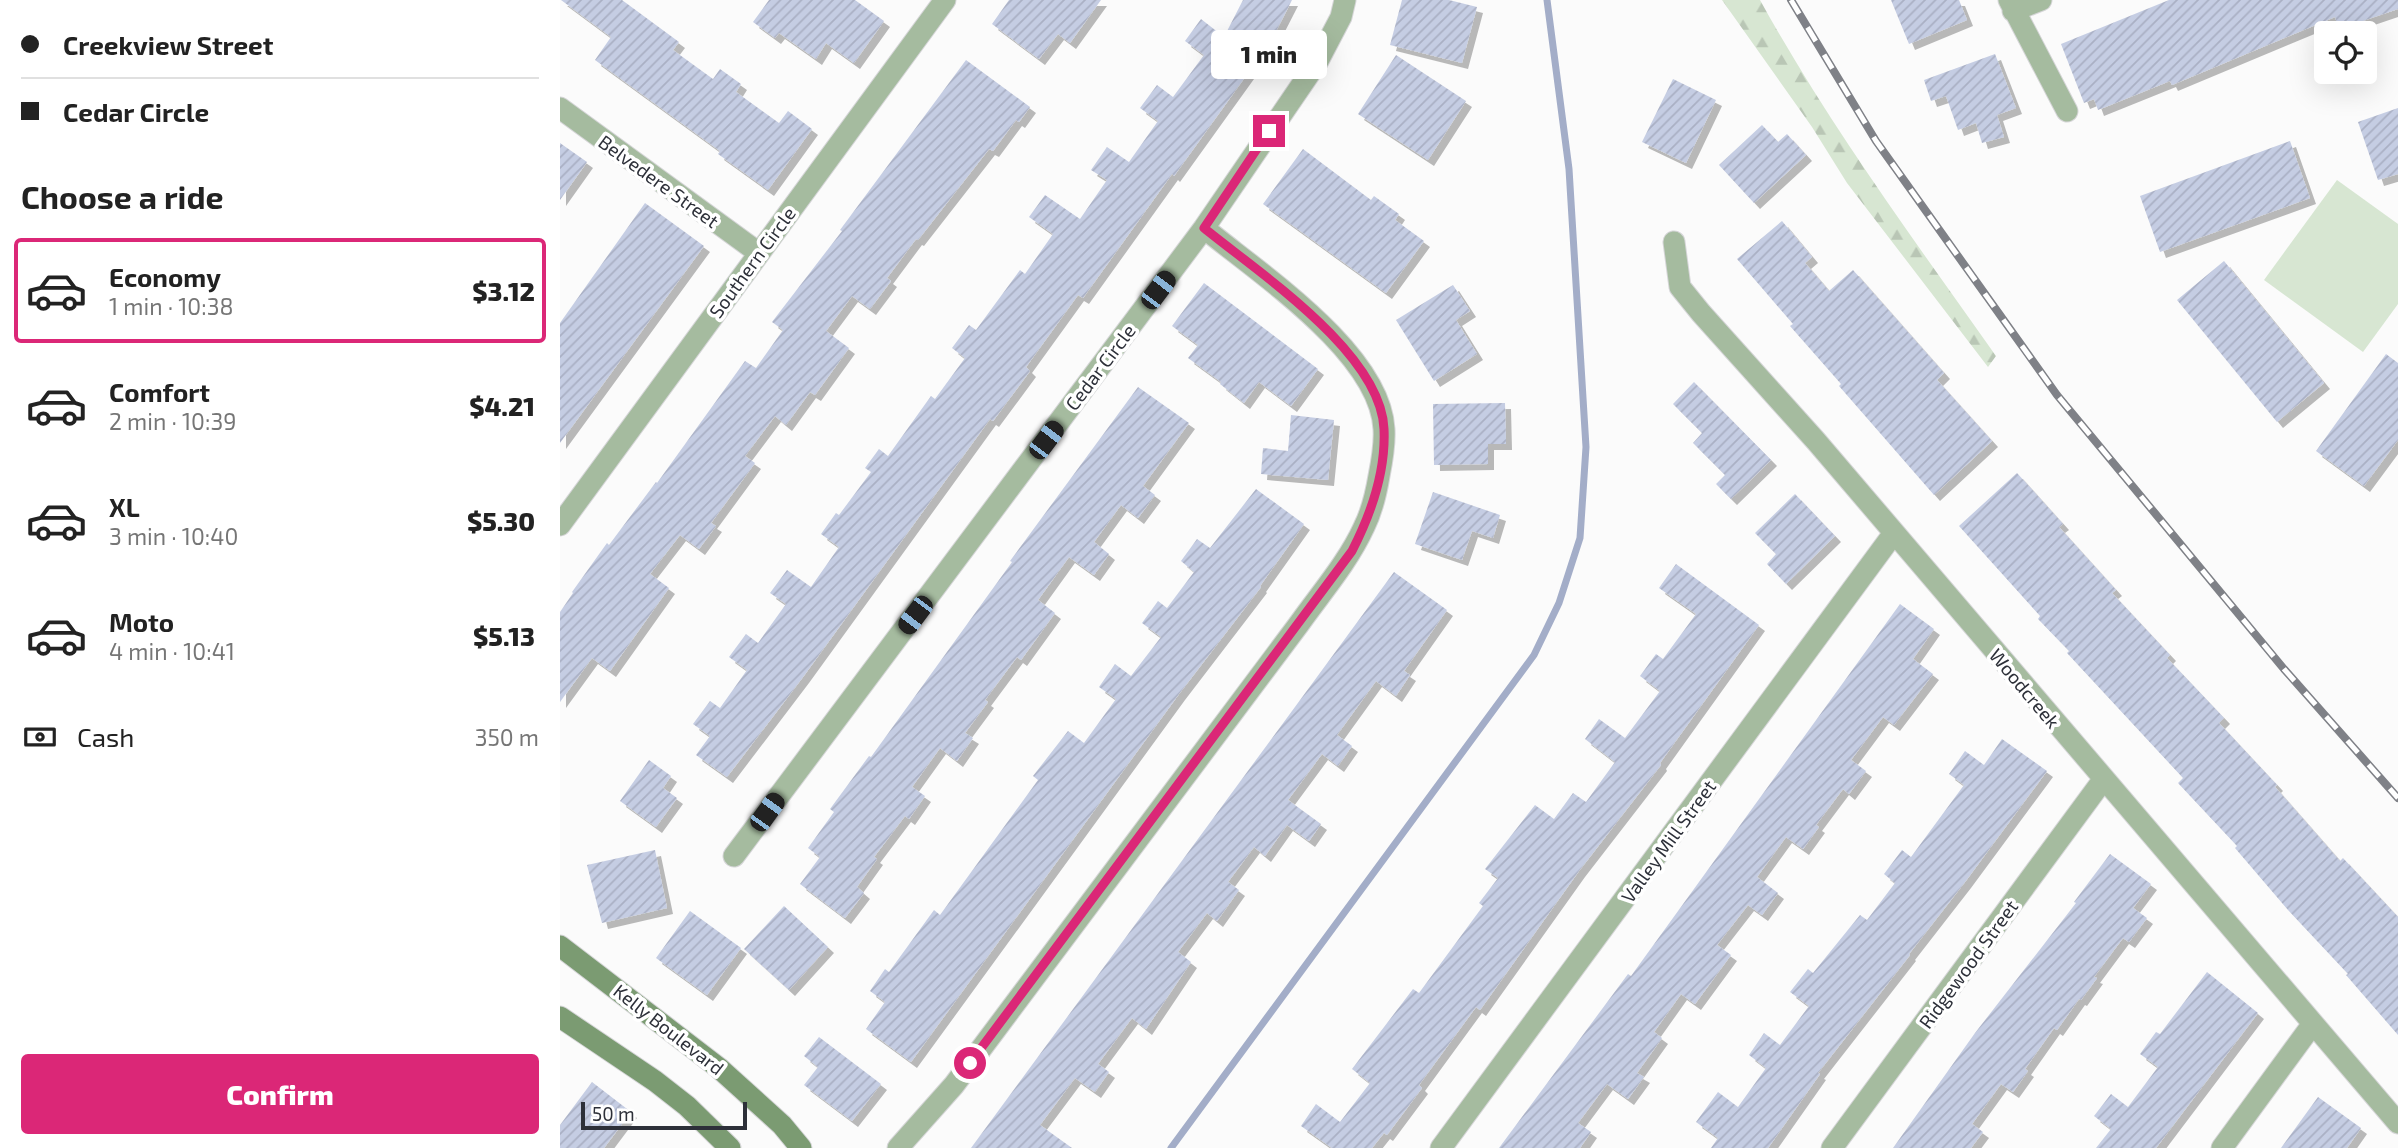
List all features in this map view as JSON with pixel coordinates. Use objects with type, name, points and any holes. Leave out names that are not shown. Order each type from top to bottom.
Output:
[{"type":"main road","name":"Kelly Boulevard","points":[[560,946],[719,1068],[782,1125],[801,1148]]},
{"type":"main road","points":[[560,1017],[655,1081],[687,1106],[730,1148]]},
{"type":"street","name":"Cedar Circle","points":[[734,856],[1204,228],[1318,61],[1341,17],[1345,0]]},
{"type":"street","points":[[2041,0],[2011,5],[2067,111]]},
{"type":"street","name":"Southern Circle","points":[[560,525],[759,253],[936,3]]},
{"type":"street","name":"Belvedere Street","points":[[560,108],[759,253]]},
{"type":"street","points":[[898,1148],[954,1085],[1299,624],[1352,551],[1374,502],[1384,428],[1377,398],[1355,359],[1328,329],[1204,228]]},
{"type":"street","name":"Woodcreek","points":[[1674,243],[1680,287],[1816,441],[2398,1123]]},
{"type":"street","name":"Valley Mill Street","points":[[1441,1148],[1894,533]]},
{"type":"street","name":"Ridgewood Street","points":[[1832,1148],[2103,780]]},
{"type":"street","points":[[2222,1148],[2312,1025]]},
{"type":"green space","points":[[1722,0],[1760,0],[1843,137],[1996,356],[1988,367],[1847,183],[1812,127]]},
{"type":"green space","points":[[2337,180],[2398,224],[2398,304],[2363,352],[2264,280]]},
{"type":"building","points":[[561,0],[622,0],[679,42],[673,50],[713,79],[720,69],[741,84],[736,92],[779,123],[788,111],[812,129],[768,190],[718,154],[720,151],[595,60],[611,37]]},
{"type":"building","points":[[769,0],[855,0],[884,21],[854,63],[826,43],[816,59],[779,33],[775,38],[753,22]]},
{"type":"building","points":[[1009,0],[1101,0],[1070,43],[1058,34],[1039,59],[992,24]]},
{"type":"building","points":[[1243,0],[1292,0],[1271,41],[1174,176],[1172,174],[1083,298],[1078,295],[1026,367],[1030,371],[993,421],[990,419],[727,777],[696,755],[710,736],[693,724],[710,701],[720,708],[747,670],[729,657],[746,634],[758,643],[786,604],[770,593],[787,570],[811,587],[839,547],[821,534],[871,472],[865,468],[879,449],[888,456],[931,396],[935,399],[965,358],[952,348],[969,325],[976,330],[1020,270],[1025,274],[1053,234],[1029,217],[1045,195],[1080,219],[1107,180],[1091,170],[1107,147],[1129,162],[1158,121],[1140,108],[1157,85],[1173,97],[1204,55],[1185,41],[1201,19],[1224,37]]},
{"type":"building","points":[[1402,0],[1449,0],[1477,7],[1462,63],[1390,45]]},
{"type":"building","points":[[1891,0],[1959,0],[1967,20],[1909,44]]},
{"type":"building","points":[[2169,0],[2398,0],[2398,9],[2363,21],[2336,21],[2335,17],[2325,21],[2314,21],[2314,26],[2172,85],[2170,81],[2098,110],[2094,99],[2084,103],[2061,44]]},
{"type":"building","points":[[1995,54],[2016,108],[1997,115],[2004,137],[1982,143],[1976,123],[1958,130],[1946,96],[1931,101],[1924,80]]},
{"type":"building","points":[[1396,55],[1466,101],[1428,160],[1358,114]]},
{"type":"building","points":[[966,60],[1030,107],[1019,122],[1016,120],[993,151],[989,149],[918,240],[916,239],[887,278],[891,281],[870,309],[852,296],[826,331],[849,348],[815,395],[810,392],[786,425],[775,416],[745,456],[755,463],[711,523],[716,526],[699,549],[680,535],[650,574],[669,588],[610,671],[592,658],[560,702],[560,612],[572,592],[607,543],[609,545],[657,483],[745,361],[756,368],[783,330],[772,322],[842,231],[840,230]]},
{"type":"building","points":[[1673,79],[1716,100],[1686,163],[1642,142]]},
{"type":"building","points":[[2398,108],[2398,174],[2378,180],[2358,122]]},
{"type":"building","points":[[1762,125],[1778,142],[1787,134],[1806,155],[1754,203],[1719,165]]},
{"type":"building","points":[[2290,141],[2310,198],[2160,252],[2140,196]]},
{"type":"building","points":[[560,143],[587,162],[560,200]]},
{"type":"building","points":[[1303,149],[1371,200],[1374,196],[1399,214],[1395,220],[1424,241],[1386,293],[1263,204]]},
{"type":"building","points":[[645,203],[704,246],[560,443],[560,323]]},
{"type":"building","points":[[1782,221],[1812,257],[1805,263],[1829,291],[1853,270],[1944,373],[1937,380],[1992,441],[1934,495],[1839,386],[1841,384],[1790,326],[1793,324],[1737,259]]},
{"type":"building","points":[[2224,261],[2324,383],[2277,422],[2177,300]]},
{"type":"building","points":[[1204,283],[1318,369],[1291,406],[1259,382],[1244,403],[1188,358],[1198,345],[1172,326]]},
{"type":"building","points":[[1453,285],[1470,311],[1456,320],[1477,354],[1434,381],[1396,320]]},
{"type":"building","points":[[2386,354],[2398,363],[2398,440],[2364,486],[2316,451]]},
{"type":"building","points":[[1694,382],[1771,460],[1731,499],[1716,484],[1725,475],[1693,443],[1702,433],[1673,404]]},
{"type":"building","points":[[1138,387],[1189,423],[1143,486],[1155,495],[1138,518],[1121,505],[1094,542],[1109,554],[1094,575],[1069,557],[1038,600],[1055,613],[1021,660],[1017,657],[985,700],[988,702],[965,733],[973,738],[957,761],[940,748],[912,787],[925,796],[909,819],[905,816],[874,857],[877,859],[857,887],[864,893],[845,918],[800,884],[820,857],[808,848],[834,812],[830,809],[869,756],[871,757]]},
{"type":"building","points":[[1505,403],[1506,444],[1488,444],[1488,464],[1434,465],[1433,404]]},
{"type":"building","points":[[1291,415],[1334,420],[1328,480],[1261,474],[1263,448],[1288,451]]},
{"type":"building","points":[[2017,473],[2063,524],[2059,527],[2116,590],[2112,593],[2170,655],[2167,658],[2224,718],[2219,723],[2277,785],[2275,787],[2340,861],[2343,858],[2398,917],[2398,1035],[2346,975],[2348,974],[2235,848],[2237,846],[2178,783],[2183,778],[2067,653],[2069,651],[2038,619],[2040,616],[1959,526]]},
{"type":"building","points":[[1256,489],[1304,524],[1261,587],[1179,694],[911,1062],[866,1029],[885,1002],[870,991],[885,969],[889,972],[934,910],[940,915],[1038,780],[1033,776],[1068,731],[1084,743],[1116,699],[1099,687],[1115,664],[1131,676],[1161,637],[1142,623],[1158,601],[1167,608],[1194,572],[1181,561],[1197,539],[1210,548]]},
{"type":"building","points":[[1433,492],[1500,515],[1493,538],[1472,531],[1462,560],[1415,544]]},
{"type":"building","points":[[1795,494],[1835,536],[1786,584],[1767,564],[1776,554],[1755,533]]},
{"type":"building","points":[[1676,564],[1759,625],[1661,765],[1579,871],[1480,1010],[1476,1007],[1419,1085],[1422,1088],[1387,1135],[1384,1133],[1372,1148],[1332,1148],[1301,1126],[1316,1104],[1340,1122],[1370,1083],[1352,1069],[1413,989],[1419,993],[1483,906],[1479,903],[1498,878],[1485,869],[1535,805],[1554,819],[1573,793],[1586,802],[1615,762],[1585,739],[1599,719],[1625,738],[1660,691],[1640,676],[1656,654],[1663,659],[1696,614],[1659,588]]},
{"type":"building","points":[[1394,572],[1447,610],[1404,671],[1410,675],[1396,696],[1376,681],[1337,735],[1352,746],[1338,766],[1322,754],[1288,800],[1321,824],[1309,841],[1287,825],[1265,856],[1254,847],[1228,882],[1239,890],[1217,921],[1207,913],[1178,952],[1191,962],[1146,1029],[1132,1018],[1098,1064],[1109,1072],[1095,1092],[1075,1078],[1040,1125],[1072,1148],[971,1148]]},
{"type":"building","points":[[1900,604],[1934,629],[1913,659],[1933,674],[1894,725],[1883,717],[1851,760],[1866,771],[1849,794],[1843,789],[1816,825],[1819,827],[1803,849],[1786,837],[1757,877],[1778,893],[1762,915],[1748,905],[1717,945],[1731,955],[1695,1004],[1681,994],[1654,1032],[1662,1038],[1637,1073],[1644,1077],[1628,1099],[1607,1084],[1578,1123],[1591,1132],[1580,1148],[1499,1148],[1628,974],[1631,976]]},
{"type":"building","points":[[2002,739],[2047,771],[1818,1073],[1820,1074],[1768,1148],[1711,1148],[1718,1138],[1696,1122],[1718,1092],[1738,1107],[1766,1068],[1749,1055],[1764,1033],[1780,1045],[1809,1006],[1790,992],[1808,969],[1813,973],[1860,915],[1867,920],[1895,883],[1884,874],[1902,850],[1911,857],[1964,785],[1949,774],[1965,751],[1984,765]]},
{"type":"building","points":[[649,760],[671,776],[663,788],[677,798],[656,827],[620,801]]},
{"type":"building","points":[[655,850],[667,908],[602,923],[587,865]]},
{"type":"building","points":[[2110,854],[2151,884],[2133,908],[2147,918],[2129,942],[2123,938],[2094,977],[2097,978],[2081,1000],[2079,999],[2057,1030],[2054,1028],[2025,1069],[2028,1071],[2013,1092],[2001,1084],[1972,1124],[1983,1132],[1971,1148],[1893,1148],[1975,1033],[2076,903],[2074,902]]},
{"type":"building","points":[[784,906],[828,947],[789,990],[744,949]]},
{"type":"building","points":[[690,911],[741,948],[707,995],[656,958]]},
{"type":"building","points":[[2207,972],[2258,1013],[2156,1148],[2096,1148],[2111,1129],[2094,1116],[2111,1094],[2128,1107],[2158,1067],[2140,1054],[2156,1032],[2160,1034]]},
{"type":"building","points":[[819,1037],[881,1084],[852,1121],[804,1085],[818,1067],[804,1056]]},
{"type":"building","points":[[592,1082],[631,1112],[604,1148],[560,1148],[560,1125]]},
{"type":"building","points":[[2318,1097],[2361,1128],[2347,1148],[2281,1148]]},
{"type":"waterway","points":[[1171,1148],[1534,655],[1559,603],[1580,538],[1586,447],[1569,169],[1547,0]]},
{"type":"railway","points":[[1791,0],[1876,141],[2057,395],[2284,669],[2398,798]]},
{"type":"route","points":[[970,1063],[1352,551],[1374,502],[1382,460],[1384,428],[1377,398],[1355,359],[1328,329],[1204,228],[1269,131]]}]
